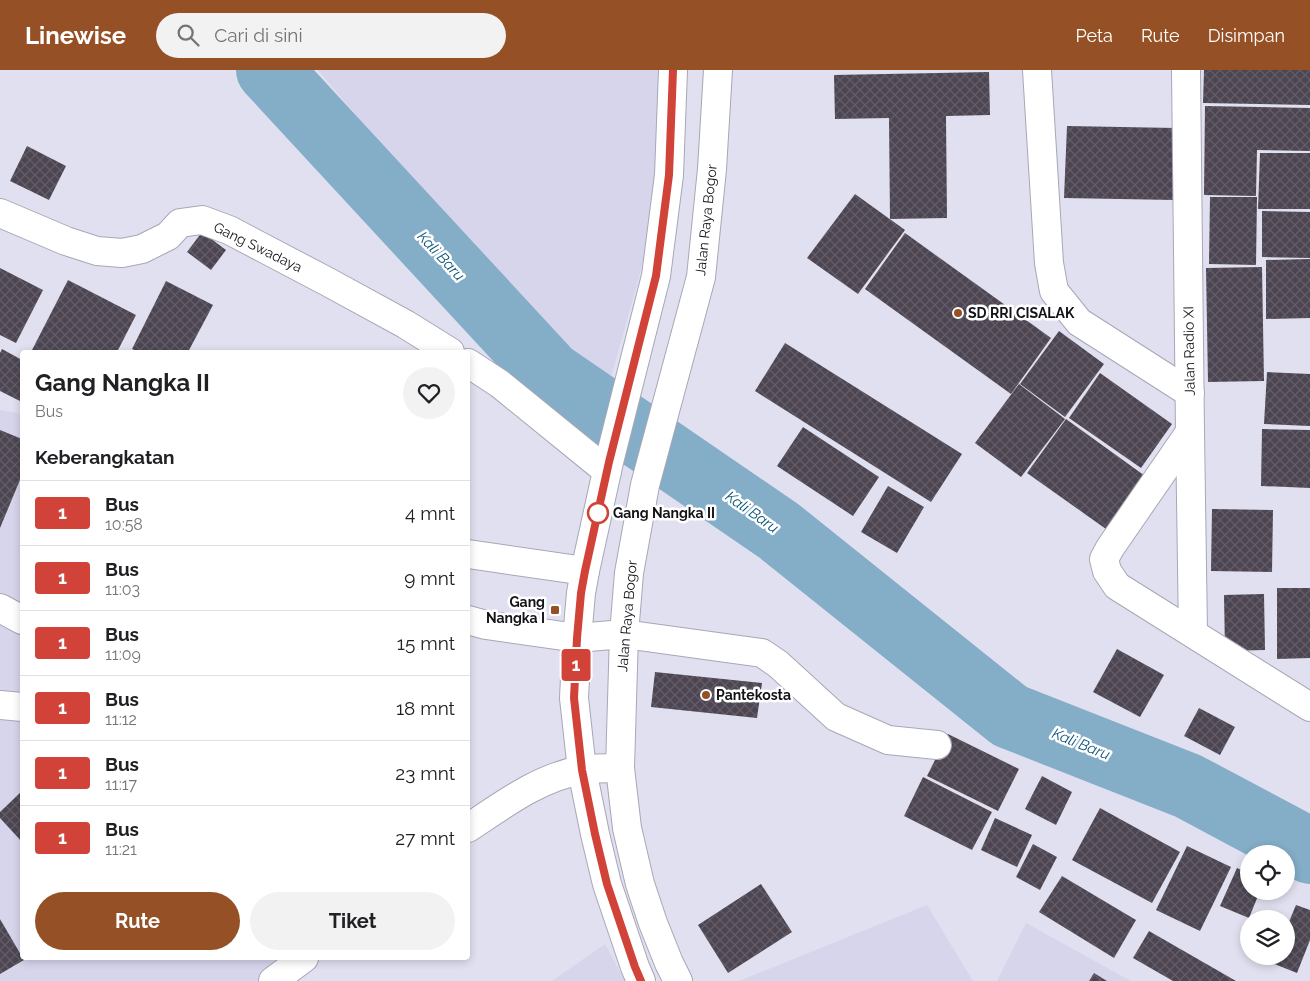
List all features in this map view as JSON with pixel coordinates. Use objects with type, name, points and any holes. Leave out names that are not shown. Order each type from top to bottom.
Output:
[{"type":"main road","points":[[641,981],[607,884],[595,834],[582,770],[574,698],[577,638],[585,571],[608,467],[656,276],[669,175],[673,70]]},
{"type":"main road","name":"Jalan Raya Bogor","points":[[678,981],[653,923],[640,884],[626,828],[620,768],[624,634],[629,573],[645,485],[701,277],[712,169],[718,70]]},
{"type":"main road","points":[[1037,70],[1048,263],[1054,291],[1079,322],[1190,393]]},
{"type":"main road","name":"Jalan Radio XI","points":[[1186,70],[1193,633]]},
{"type":"main road","name":"Gang Swadaya","points":[[0,213],[66,241],[97,251],[122,253],[142,249],[168,236],[180,223],[202,220],[229,230],[328,282],[405,324],[447,350]]},
{"type":"main road","points":[[470,365],[500,384],[608,467]]},
{"type":"main road","points":[[1190,432],[1110,548],[1104,560],[1107,571],[1118,586],[1310,707]]},
{"type":"main road","points":[[470,554],[585,571]]},
{"type":"main road","points":[[0,608],[20,619]]},
{"type":"main road","points":[[474,626],[577,638],[624,634],[762,653],[778,664],[836,717],[888,740],[937,745]]},
{"type":"main road","points":[[0,705],[20,707]]},
{"type":"main road","points":[[470,827],[540,783],[582,770],[620,768]]},
{"type":"main road","points":[[273,981],[301,960]]},
{"type":"shaded area","points":[[318,70],[665,70],[671,163],[608,388],[536,332]]},
{"type":"shaded area","points":[[0,410],[20,414],[20,960],[281,960],[297,981],[0,981]]},
{"type":"shaded area","points":[[927,905],[973,981],[739,981]]},
{"type":"shaded area","points":[[1026,923],[1131,981],[997,981]]},
{"type":"shaded area","points":[[605,944],[625,981],[552,981]]},
{"type":"building","points":[[1204,70],[1310,70],[1310,105],[1203,103]]},
{"type":"building","points":[[989,72],[990,115],[946,116],[947,218],[890,219],[889,118],[835,119],[834,75]]},
{"type":"building","points":[[1205,106],[1310,108],[1310,151],[1257,150],[1256,196],[1204,195]]},
{"type":"building","points":[[1067,126],[1176,128],[1174,200],[1064,198]]},
{"type":"building","points":[[27,146],[66,166],[49,200],[10,181]]},
{"type":"building","points":[[1260,153],[1310,153],[1310,209],[1258,209]]},
{"type":"building","points":[[855,194],[905,230],[858,294],[807,258]]},
{"type":"building","points":[[1210,197],[1257,197],[1256,265],[1209,264]]},
{"type":"building","points":[[1262,211],[1310,212],[1310,258],[1262,257]]},
{"type":"building","points":[[202,232],[226,250],[211,270],[187,252]]},
{"type":"building","name":"SD RRI CISALAK","points":[[905,233],[1051,338],[1011,394],[865,289]]},
{"type":"building","points":[[1310,259],[1310,318],[1266,319],[1266,260]]},
{"type":"building","points":[[1262,267],[1264,381],[1208,382],[1206,268]]},
{"type":"building","points":[[0,268],[43,290],[16,343],[0,335]]},
{"type":"building","points":[[68,280],[136,315],[118,350],[32,350]]},
{"type":"building","points":[[166,281],[213,305],[189,350],[132,349]]},
{"type":"building","points":[[1059,331],[1104,364],[1065,417],[1020,384]]},
{"type":"building","points":[[785,343],[962,454],[931,502],[755,391]]},
{"type":"building","points":[[2,349],[20,359],[20,401],[0,391],[0,353]]},
{"type":"building","points":[[1267,372],[1310,374],[1310,426],[1264,424]]},
{"type":"building","points":[[1100,373],[1172,424],[1141,468],[1069,418]]},
{"type":"building","points":[[1019,384],[1065,419],[1021,477],[975,443]]},
{"type":"building","points":[[1066,419],[1152,481],[1113,534],[1027,473]]},
{"type":"building","points":[[803,427],[879,477],[853,516],[777,466]]},
{"type":"building","points":[[1262,429],[1310,430],[1310,488],[1261,486]]},
{"type":"building","points":[[0,430],[20,438],[20,480],[0,528]]},
{"type":"building","points":[[888,486],[924,507],[897,553],[861,532]]},
{"type":"building","points":[[1212,509],[1273,510],[1272,572],[1211,571]]},
{"type":"building","points":[[1277,588],[1310,588],[1310,658],[1277,659]]},
{"type":"building","points":[[1264,594],[1265,650],[1225,651],[1224,595]]},
{"type":"building","points":[[1117,649],[1164,675],[1140,717],[1093,692]]},
{"type":"building","name":"Pantekosta","points":[[655,672],[762,683],[757,718],[651,707]]},
{"type":"building","points":[[1199,708],[1235,727],[1220,755],[1184,736]]},
{"type":"building","points":[[948,734],[1019,769],[998,811],[927,776]]},
{"type":"building","points":[[1042,776],[1072,792],[1056,825],[1025,809]]},
{"type":"building","points":[[923,777],[992,812],[972,850],[904,816]]},
{"type":"building","points":[[20,793],[20,840],[0,818],[0,812]]},
{"type":"building","points":[[1100,808],[1180,852],[1152,903],[1072,860]]},
{"type":"building","points":[[995,818],[1032,835],[1017,867],[981,850]]},
{"type":"building","points":[[1033,844],[1057,857],[1040,890],[1016,877]]},
{"type":"building","points":[[1187,846],[1231,867],[1200,931],[1156,910]]},
{"type":"building","points":[[1237,868],[1240,869],[1240,900],[1256,900],[1252,910],[1240,910],[1240,914],[1220,906]]},
{"type":"building","points":[[1062,876],[1136,920],[1114,958],[1039,912]]},
{"type":"building","points":[[761,884],[792,932],[728,973],[698,925]]},
{"type":"building","points":[[1296,905],[1310,910],[1310,940],[1297,973],[1277,965],[1295,965],[1294,910]]},
{"type":"building","points":[[0,919],[20,953],[20,960],[24,960],[0,974]]},
{"type":"building","points":[[1149,931],[1236,981],[1173,981],[1133,958]]},
{"type":"building","points":[[1094,973],[1107,981],[1089,981]]},
{"type":"waterway","name":"Kali Baru","points":[[269,70],[550,374],[779,531],[1010,716],[1188,786],[1310,851]]},
{"type":"bus line","name":"1","points":[[641,981],[607,884],[595,834],[582,770],[574,698],[577,638],[585,571],[609,462],[656,276],[669,175],[673,70]]},
{"type":"place","name":"SD RRI CISALAK","points":[[958,313]]},
{"type":"place","name":"Gang Nangka II","points":[[598,513]]},
{"type":"place","name":"Gang Nangka I","points":[[555,610]]},
{"type":"place","name":"Pantekosta","points":[[706,695]]}]
